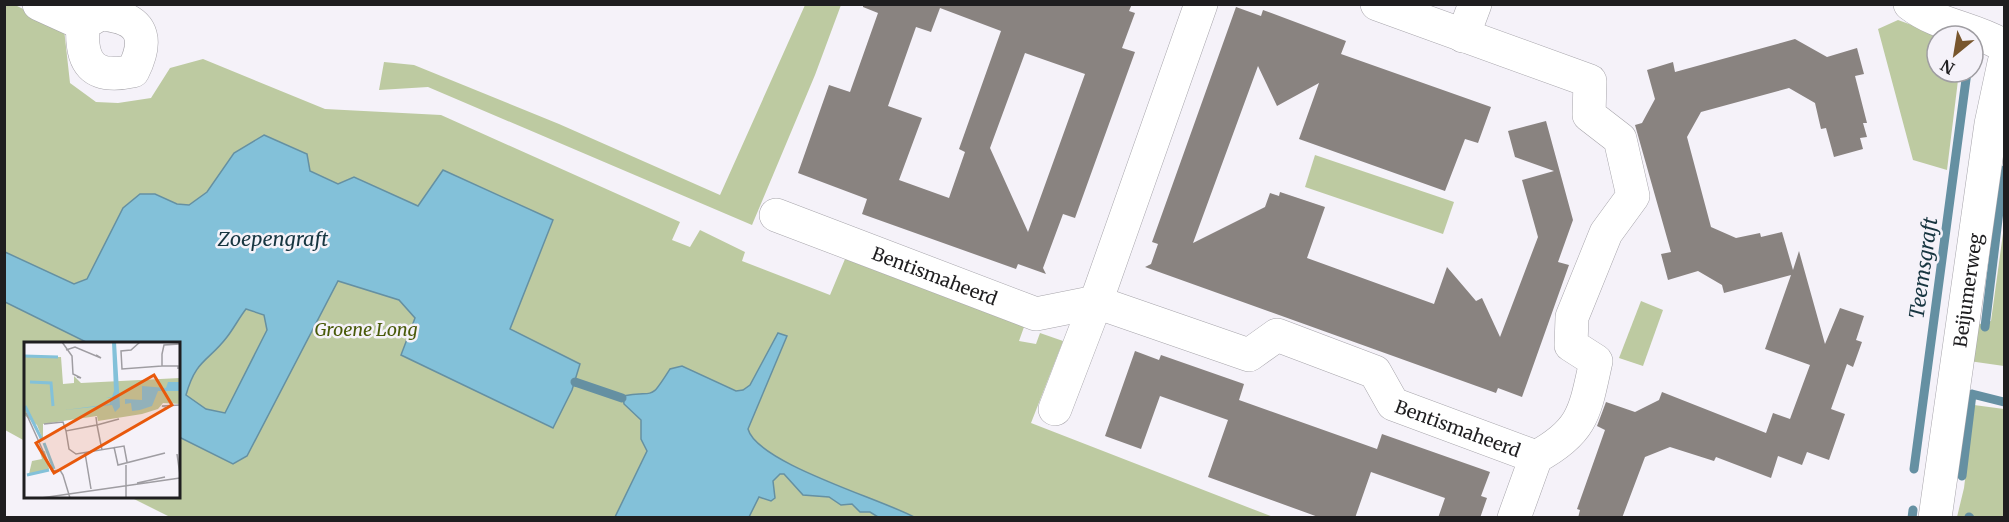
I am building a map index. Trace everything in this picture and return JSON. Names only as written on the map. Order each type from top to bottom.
[{"type":"street","points":[[39,4],[83,24]]},
{"type":"street","points":[[1055,410],[1202,4]]},
{"type":"street","name":"Bentismaheerd","points":[[1377,4],[1590,81],[1589,115],[1620,139],[1633,196],[1606,233],[1572,317],[1571,345],[1596,360],[1587,400],[1574,430],[1557,446],[1536,457],[1514,518]]},
{"type":"street","points":[[1463,36],[1475,4]]},
{"type":"street","points":[[1910,4],[1925,16],[1988,36],[2004,46]]},
{"type":"street","name":"Beijumerweg","points":[[1935,518],[1991,124],[2004,63]]},
{"type":"street","name":"Bentismaheerd","points":[[776,215],[1036,314],[1096,302],[1249,355],[1277,335],[1375,372],[1393,404],[1536,457]]},
{"type":"green space","name":"Groene Long","points":[[13,4],[64,29],[70,83],[96,102],[118,103],[151,98],[170,68],[203,59],[325,109],[441,115],[680,222],[672,240],[690,247],[700,230],[745,252],[742,261],[830,295],[845,259],[1024,327],[1019,341],[1036,344],[1040,333],[1063,341],[1031,423],[1273,517],[170,517],[132,498],[180,498],[180,342],[24,342],[24,440],[5,430],[4,5]]},
{"type":"green space","points":[[805,5],[841,5],[815,75],[752,225],[428,87],[379,90],[384,62],[414,65],[559,124],[720,195]]},
{"type":"green space","points":[[1898,20],[1925,30],[1925,84],[1958,84],[1947,170],[1913,160],[1878,29]]},
{"type":"green space","points":[[1315,155],[1454,202],[1443,234],[1305,187]]},
{"type":"green space","points":[[2004,226],[2004,366],[1962,360],[1966,328],[1991,321]]},
{"type":"green space","points":[[1641,301],[1663,310],[1643,366],[1619,358]]},
{"type":"green space","points":[[1974,405],[2004,409],[2004,517],[1957,517],[1964,488]]},
{"type":"water","name":"Zoepengraft","points":[[264,135],[307,154],[310,171],[338,184],[354,177],[418,206],[443,170],[553,220],[510,329],[580,364],[572,390],[553,428],[401,355],[415,318],[399,300],[338,281],[247,456],[233,464],[180,438],[180,342],[86,342],[5,302],[5,252],[74,284],[87,279],[123,208],[140,194],[155,194],[177,204],[189,205],[207,192],[234,153]],"holes":[[[246,309],[264,315],[267,330],[225,413],[206,409],[186,395],[198,367],[227,337]]]},
{"type":"water","points":[[778,333],[787,336],[748,429],[756,442],[773,455],[796,467],[914,517],[878,517],[870,512],[860,512],[852,504],[841,505],[829,497],[803,495],[784,474],[780,474],[773,481],[775,498],[771,501],[759,497],[749,517],[615,517],[647,451],[641,439],[641,420],[624,404],[623,396],[651,393],[659,386],[670,369],[682,366],[736,391],[743,390],[750,385]]},
{"type":"building","points":[[863,4],[1132,4],[1129,11],[1135,13],[1122,48],[1135,52],[1075,218],[1063,214],[1043,268],[1046,274],[1018,264],[1016,269],[862,214],[867,199],[798,173],[829,85],[850,92],[878,13],[863,7]],"holes":[[[940,8],[1001,31],[959,149],[965,152],[949,198],[899,180],[922,118],[888,106],[916,27],[931,32]],[[1025,53],[1085,74],[1028,232],[990,148]]]},
{"type":"building","points":[[1236,7],[1261,16],[1263,10],[1346,41],[1341,54],[1491,107],[1478,143],[1465,139],[1445,191],[1299,139],[1319,83],[1277,106],[1258,66],[1193,243],[1265,207],[1270,193],[1279,196],[1280,192],[1325,207],[1307,258],[1434,304],[1447,267],[1476,301],[1482,298],[1500,337],[1538,237],[1522,180],[1554,171],[1515,157],[1508,131],[1546,121],[1573,220],[1558,262],[1569,265],[1522,397],[1498,388],[1496,393],[1145,267],[1151,264],[1158,244],[1152,242]]},
{"type":"building","points":[[1795,39],[1827,57],[1857,48],[1864,74],[1855,76],[1867,123],[1863,123],[1867,137],[1860,138],[1863,149],[1834,157],[1826,128],[1821,129],[1815,103],[1789,88],[1701,112],[1687,137],[1711,227],[1736,238],[1760,233],[1761,237],[1782,232],[1793,270],[1799,251],[1825,344],[1840,308],[1864,316],[1856,340],[1862,342],[1853,367],[1847,364],[1831,409],[1845,414],[1829,460],[1807,452],[1802,465],[1778,456],[1771,478],[1716,457],[1714,461],[1670,447],[1645,457],[1622,518],[1578,518],[1580,510],[1577,509],[1605,430],[1597,426],[1606,402],[1635,412],[1659,400],[1662,392],[1766,433],[1773,413],[1790,419],[1810,365],[1765,349],[1791,275],[1724,293],[1722,285],[1698,271],[1668,280],[1661,254],[1671,252],[1635,125],[1642,123],[1655,99],[1647,70],[1673,62],[1675,72]]},
{"type":"building","points":[[1135,351],[1159,360],[1161,355],[1244,384],[1239,400],[1377,449],[1382,434],[1490,472],[1481,496],[1487,498],[1480,518],[1438,518],[1445,498],[1371,472],[1355,518],[1321,518],[1208,477],[1228,420],[1160,396],[1141,449],[1105,436]]},
{"type":"waterway","name":"Teemsgraft","points":[[1914,469],[1965,84]]},
{"type":"waterway","points":[[1985,327],[2004,170]]},
{"type":"waterway","points":[[575,382],[622,398]]},
{"type":"waterway","points":[[1962,476],[1972,394],[2004,402]]},
{"type":"waterway","name":"Teemsgraft","points":[[1912,518],[1913,510]]}]
